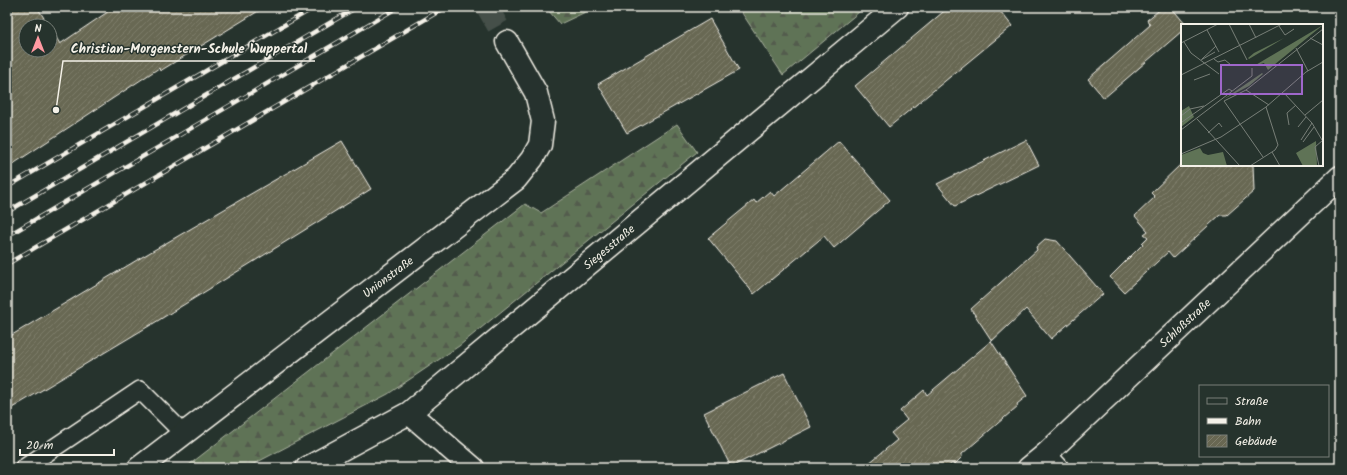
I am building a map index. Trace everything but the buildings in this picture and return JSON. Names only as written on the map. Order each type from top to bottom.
[{"type":"street","name":"Siegesstraße","points":[[307,468],[409,414],[897,7]]},
{"type":"street","name":"Unionstraße","points":[[139,468],[516,179],[532,159],[540,145],[543,121],[536,93],[507,42]]},
{"type":"street","name":"Schloßstraße","points":[[1044,464],[1340,177]]},
{"type":"street","points":[[409,414],[473,468]]},
{"type":"lane","points":[[24,468],[140,390],[184,434]]},
{"type":"green space","points":[[554,7],[596,7],[560,24],[548,10]]},
{"type":"green space","points":[[738,7],[865,7],[783,75]]},
{"type":"green space","points":[[677,124],[697,152],[459,346],[388,394],[246,468],[185,468],[525,204],[541,213]]},
{"type":"tunnel","points":[[487,7],[507,42]]},
{"type":"railway","points":[[7,187],[315,7]]},
{"type":"railway","points":[[7,212],[357,7]]},
{"type":"railway","points":[[7,236],[398,7]]},
{"type":"railway","points":[[7,264],[446,7]]},
{"type":"place","name":"Christian-Morgenstern-Schule Wuppertal","points":[[56,110]]}]
